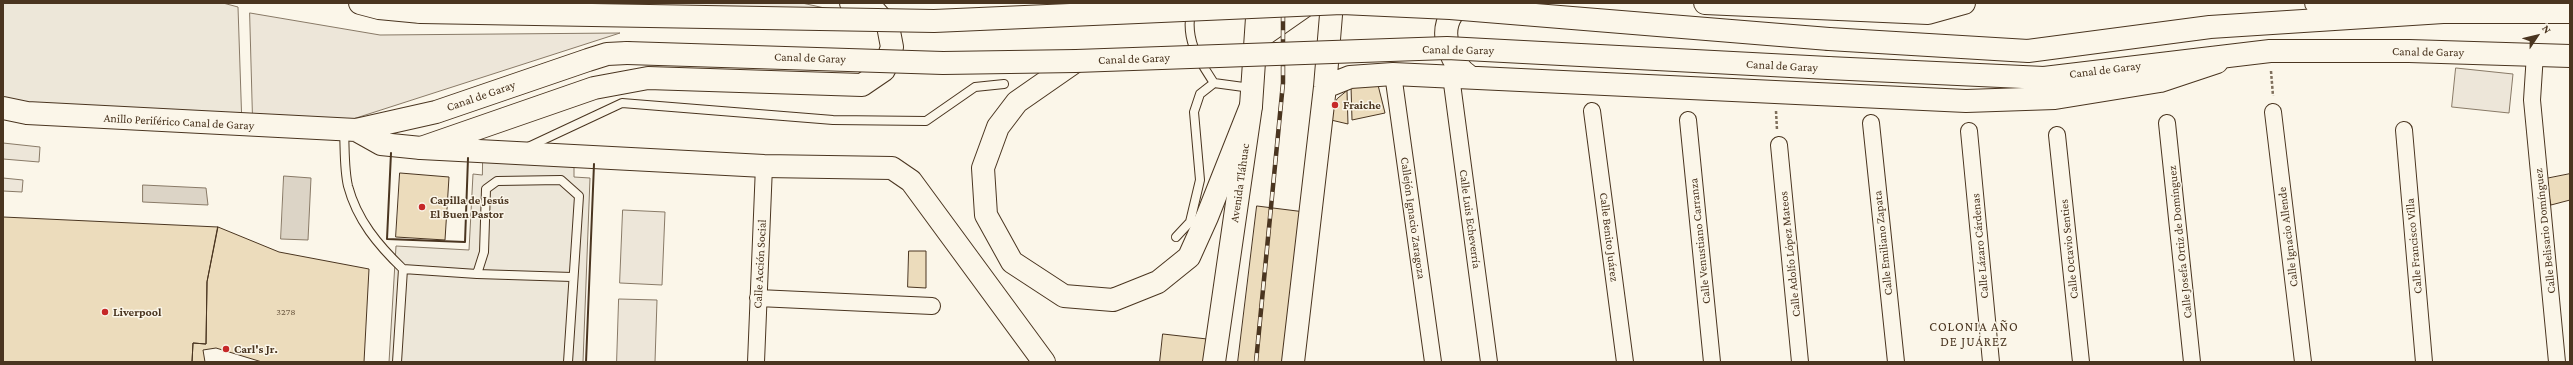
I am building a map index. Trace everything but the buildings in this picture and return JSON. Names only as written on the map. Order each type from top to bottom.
[{"type":"main road","points":[[360,3],[379,8],[421,12],[934,21],[1342,3],[1450,8],[1829,40],[2028,51],[2210,27],[2441,8]]},
{"type":"main road","points":[[421,148],[594,88],[648,78],[862,85],[884,70],[892,47],[888,26],[872,8],[851,3]]},
{"type":"main road","name":"Avenida Tláhuac","points":[[1214,362],[1251,97],[1258,3]]},
{"type":"main road","points":[[1256,40],[1309,3]]},
{"type":"main road","points":[[1292,362],[1325,86],[1332,3]]},
{"type":"main road","points":[[1460,77],[1460,71],[1454,62],[1447,41],[1452,14],[1464,3]]},
{"type":"main road","points":[[1705,3],[1928,13],[1964,3]]},
{"type":"main road","points":[[2316,3],[2570,12]]},
{"type":"main road","name":"Canal de Garay","points":[[350,131],[436,112],[607,54],[627,53],[943,62],[1076,61],[1447,48],[2044,78],[2270,51],[2409,51],[2570,56]]},
{"type":"main road","points":[[1325,86],[1350,77],[1393,74],[1966,101],[2055,98],[2160,81],[2245,53]]},
{"type":"main road","points":[[1076,61],[1017,102],[998,127],[983,168],[986,215],[1012,262],[1064,296],[1113,300],[1158,282],[1189,257],[1208,217],[1251,97]]},
{"type":"main road","name":"Anillo Periférico Canal de Garay","points":[[3,108],[27,113],[350,131]]},
{"type":"main road","points":[[350,131],[381,144],[421,148],[764,166],[892,168],[911,180],[1044,362]]},
{"type":"street","name":"Calle Belisario Domínguez","points":[[2535,54],[2532,100],[2557,362]]},
{"type":"street","name":"Callejón Ignacio Zaragoza","points":[[1393,74],[1433,362]]},
{"type":"street","name":"Calle Luis Echeverría","points":[[1460,77],[1489,362]]},
{"type":"street","name":"Calle Benito Juárez","points":[[1592,111],[1625,362]]},
{"type":"street","name":"Calle Ignacio Allende","points":[[2274,112],[2303,362]]},
{"type":"street","name":"Calle Venustiano Carranza","points":[[1688,120],[1712,362]]},
{"type":"street","name":"Calle Emiliano Zapata","points":[[1871,123],[1896,362]]},
{"type":"street","name":"Calle Josefa Ortiz de Domínguez","points":[[2167,123],[2192,362]]},
{"type":"street","name":"Calle Francisco Villa","points":[[2404,130],[2424,362]]},
{"type":"street","name":"Calle Lázaro Cárdenas","points":[[1969,131],[1991,362]]},
{"type":"street","name":"Calle Octavio Senties","points":[[2057,135],[2081,362]]},
{"type":"street","name":"Calle Adolfo López Mateos","points":[[1779,145],[1800,362]]},
{"type":"street","name":"Calle Acción Social","points":[[756,362],[764,166]]},
{"type":"street","points":[[758,298],[932,306]]},
{"type":"lane","points":[[1192,3],[1189,20],[1194,52],[1214,83],[1251,97]]},
{"type":"lane","points":[[1176,237],[1190,222],[1200,180],[1194,112],[1200,94],[1214,83]]},
{"type":"lane","points":[[516,153],[622,103],[833,120],[926,121],[974,87],[1004,84]]},
{"type":"lane","points":[[350,131],[348,186],[360,218],[377,244],[403,269],[477,274],[572,277]]},
{"type":"lane","points":[[477,274],[484,252],[486,189],[497,181],[561,180],[579,196],[572,277],[568,362]]},
{"type":"lane","points":[[397,362],[403,269]]},
{"type":"path","points":[[2270,51],[2274,112]]},
{"type":"path","points":[[1774,93],[1779,145]]},
{"type":"shaded area","points":[[3,3],[223,3],[238,7],[242,127],[3,109]]},
{"type":"shaded area","points":[[525,3],[802,3],[838,11]]},
{"type":"shaded area","points":[[250,13],[380,35],[620,33],[353,119],[253,121]]},
{"type":"shaded area","points":[[2456,68],[2513,74],[2509,113],[2452,107]]},
{"type":"shaded area","points":[[3,143],[40,147],[39,162],[3,159]]},
{"type":"shaded area","points":[[483,160],[574,165],[574,177],[590,178],[583,362],[389,362],[396,246],[469,250],[473,174],[482,175]]},
{"type":"shaded area","points":[[284,176],[311,178],[308,240],[281,239]]},
{"type":"shaded area","points":[[3,178],[23,180],[22,192],[3,191]]},
{"type":"shaded area","points":[[143,185],[206,188],[208,205],[143,202]]},
{"type":"shaded area","points":[[623,210],[665,212],[662,285],[620,283]]},
{"type":"shaded area","points":[[619,299],[657,300],[655,362],[617,362]]},
{"type":"railway","points":[[1256,362],[1283,83],[1283,3]]},
{"type":"wall","points":[[391,153],[387,239],[465,242],[468,158]]},
{"type":"wall","points":[[586,362],[594,164]]},
{"type":"place","name":"Fraiche","points":[[1335,105]]},
{"type":"place","name":"Capilla de Jesús El Buen Pastor","points":[[422,207]]},
{"type":"place","name":"Liverpool","points":[[105,312]]},
{"type":"place","name":"Carl's Jr.","points":[[226,349]]},
{"type":"district","name":"COLONIA AÑO DE JUÁREZ","points":[[1974,334]]}]
